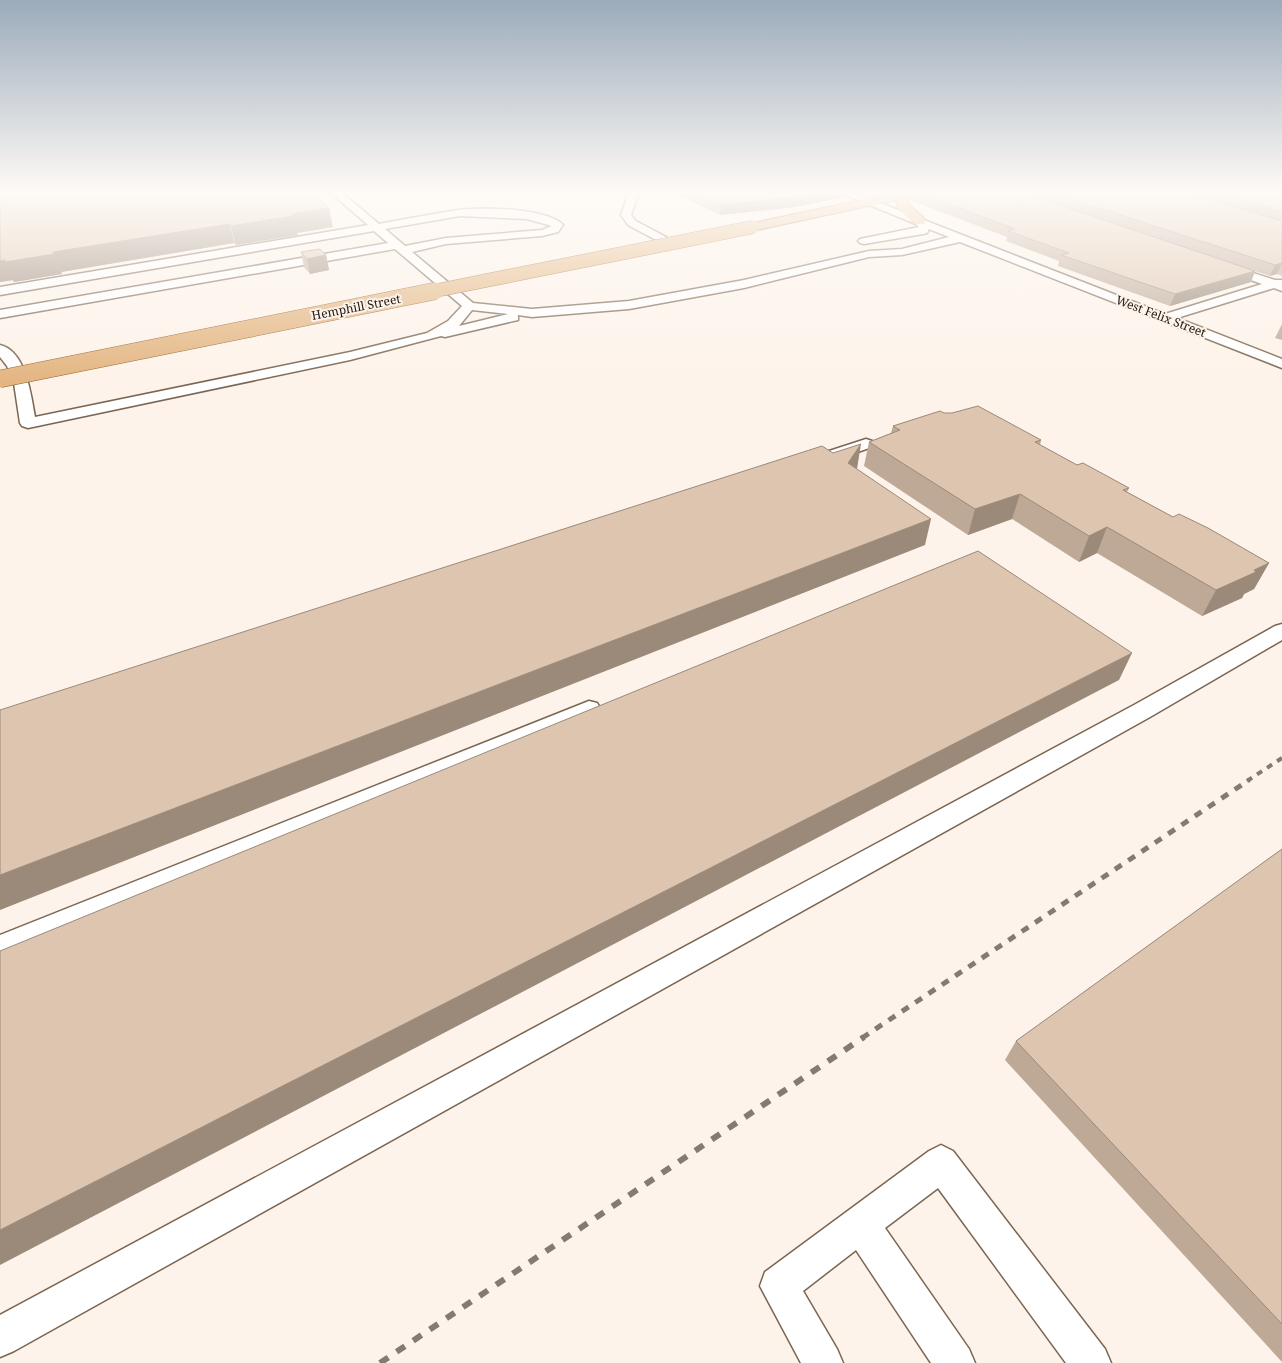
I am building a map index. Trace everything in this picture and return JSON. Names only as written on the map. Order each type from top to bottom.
[{"type":"main road","name":"Hemphill Street","points":[[0,379],[612,256]]},
{"type":"street","points":[[0,291],[209,256]]},
{"type":"street","points":[[221,256],[236,272]]},
{"type":"street","points":[[2,327],[236,272],[348,256]]},
{"type":"street","points":[[409,256],[470,306],[532,313]]},
{"type":"street","points":[[793,271],[812,256]]},
{"type":"street","points":[[0,349],[19,371],[28,423],[340,358],[532,313],[628,305],[744,284],[862,256]]},
{"type":"street","name":"West Felix Street","points":[[1005,256],[1282,364]]},
{"type":"street","points":[[1209,262],[1280,284]]},
{"type":"street","points":[[1165,318],[1280,284]]},
{"type":"street","points":[[1215,303],[1238,311]]},
{"type":"street","points":[[432,336],[453,324],[470,306]]},
{"type":"street","points":[[1208,321],[1273,346]]},
{"type":"street","points":[[1218,339],[1238,333],[1236,332]]},
{"type":"street","points":[[810,463],[866,444]]},
{"type":"street","points":[[0,1337],[1125,720],[1282,631]]},
{"type":"street","points":[[0,948],[588,709]]},
{"type":"street","points":[[822,1363],[779,1286],[941,1164],[1091,1363]]},
{"type":"street","points":[[860,1224],[955,1363]]},
{"type":"building","points":[[0,256],[44,256],[5,262],[5,260],[0,261]]},
{"type":"building","points":[[304,256],[323,256],[307,259]]},
{"type":"building","points":[[1063,256],[1209,256],[1255,271],[1175,294]]},
{"type":"building","points":[[1246,256],[1282,256],[1282,263],[1275,265]]},
{"type":"building","points":[[978,406],[1041,440],[1035,442],[1077,465],[1083,463],[1129,488],[1123,490],[1173,517],[1179,514],[1208,528],[1269,563],[1254,570],[1256,572],[1216,590],[1107,527],[1089,536],[1020,494],[975,509],[869,442],[900,430],[893,426],[940,411],[952,413]]},
{"type":"building","points":[[861,444],[848,463],[931,519],[0,875],[0,710],[822,446],[833,453]]},
{"type":"building","points":[[978,551],[1132,653],[0,1230],[0,951]]},
{"type":"building","points":[[1282,849],[1282,1324],[1016,1041]]},
{"type":"railway","points":[[1247,781],[1282,758]]},
{"type":"railway","points":[[862,1038],[1249,780]]},
{"type":"railway","points":[[380,1363],[864,1037]]}]
